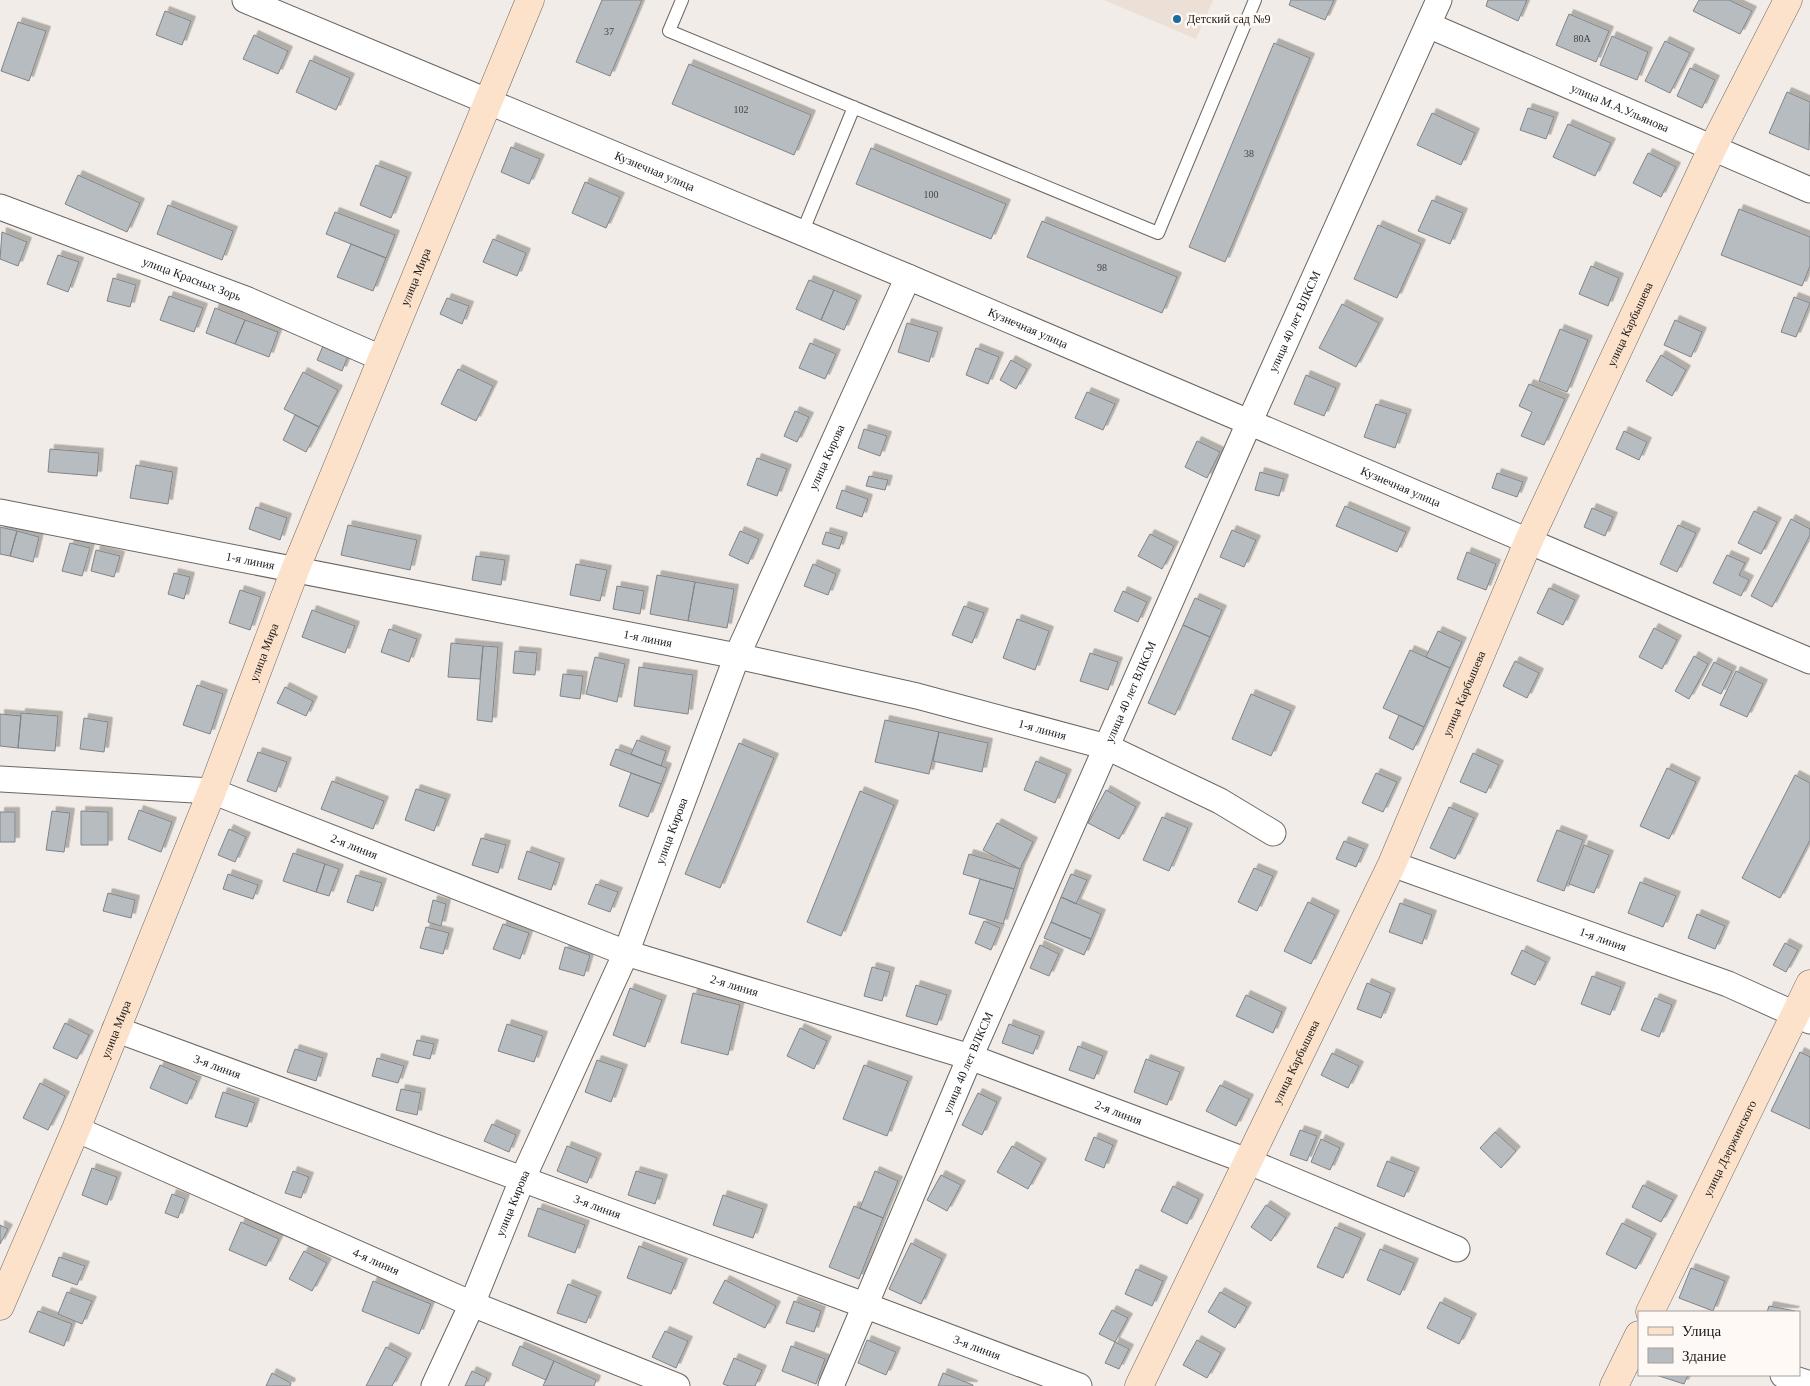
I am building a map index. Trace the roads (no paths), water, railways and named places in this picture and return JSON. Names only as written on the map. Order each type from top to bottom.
[{"type":"street","name":"Кузнечная улица","points":[[245,0],[275,6],[487,102],[908,277],[1810,661]]},
{"type":"street","name":"улица Мира","points":[[0,1306],[76,1129],[212,791],[295,570],[530,0]]},
{"type":"street","name":"улица 40 лет ВЛКСМ","points":[[831,1386],[970,1057],[1249,423],[1439,0]]},
{"type":"street","name":"улица Карбышева","points":[[1139,1386],[1392,864],[1529,540],[1712,149],[1788,0]]},
{"type":"street","name":"улица М.А.Ульянова","points":[[1428,25],[1810,190]]},
{"type":"street","name":"улица Красных Зорь","points":[[0,207],[248,300],[381,358]]},
{"type":"street","name":"улица Кирова","points":[[434,1386],[472,1304],[522,1180],[626,953],[737,656],[908,277]]},
{"type":"street","name":"1-я линия","points":[[0,512],[737,656],[917,696],[1107,747],[1220,801],[1273,833]]},
{"type":"street","name":"2-я линия","points":[[0,779],[212,791],[626,953],[970,1057],[1247,1161],[1457,1250]]},
{"type":"street","name":"1-я линия","points":[[1392,864],[1728,984],[1802,1018]]},
{"type":"street","name":"улица Дзержинского","points":[[1651,1311],[1802,1018],[1810,984]]},
{"type":"street","name":"3-я линия","points":[[115,1029],[1079,1386]]},
{"type":"street","name":"4-я линия","points":[[76,1129],[472,1304],[677,1386]]},
{"type":"street","points":[[1614,1386],[1638,1337]]},
{"type":"street","points":[[1786,1376],[1810,1384]]},
{"type":"lane","points":[[682,0],[669,31],[1158,233],[1255,0]]},
{"type":"lane","points":[[802,233],[854,107]]},
{"type":"place","name":"Детский сад №9","points":[[1177,19]]}]
